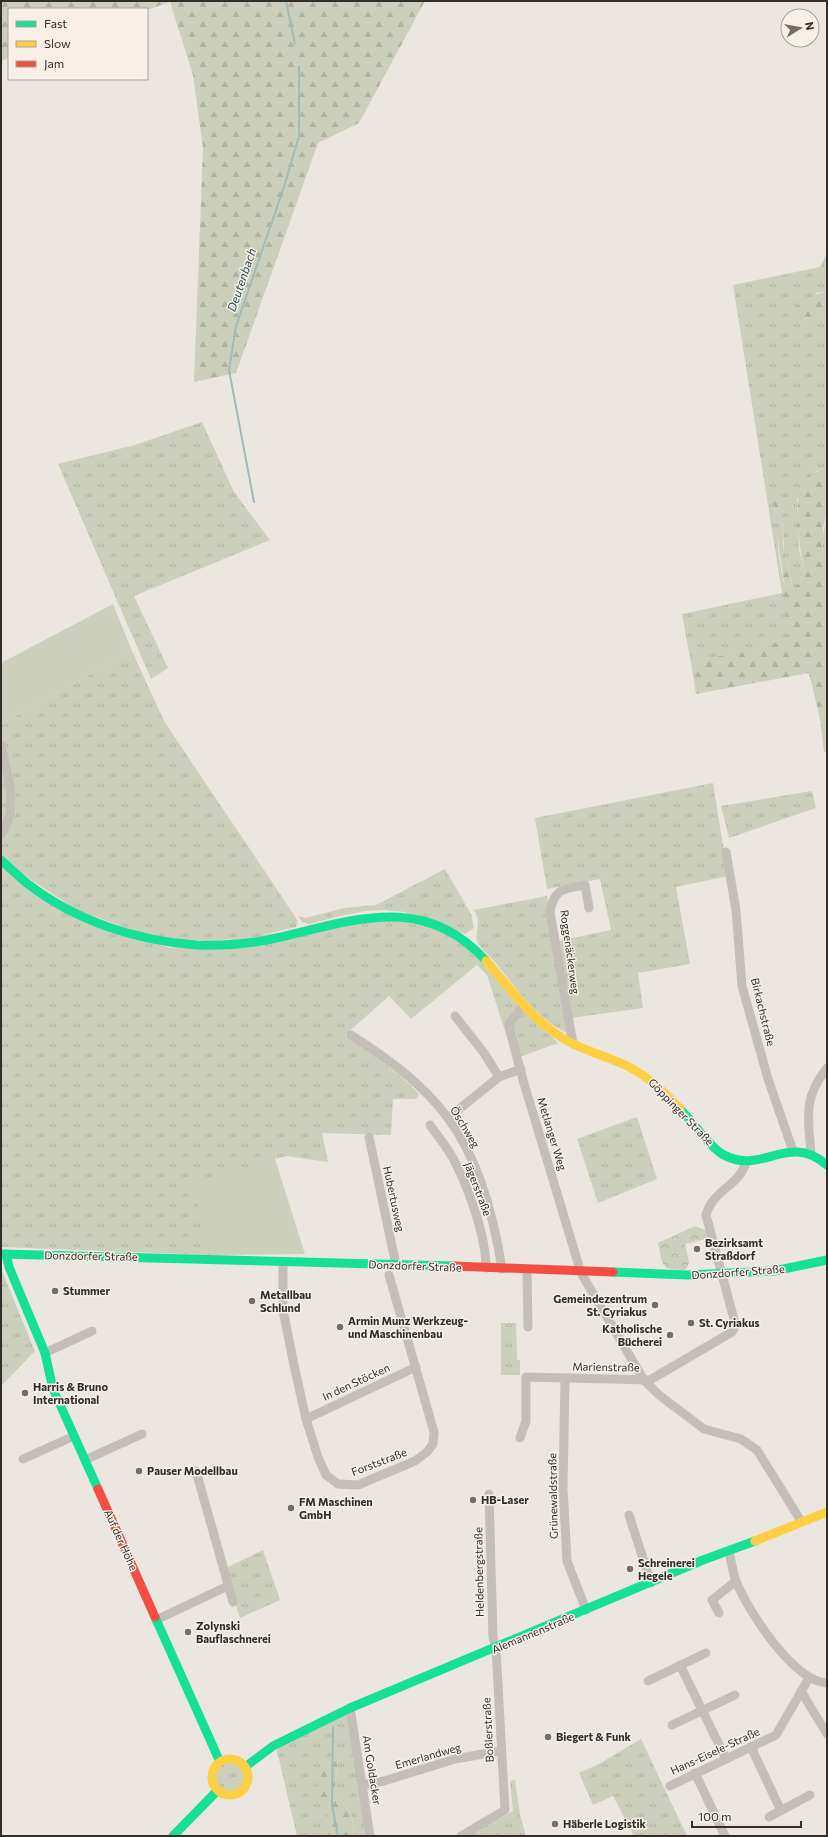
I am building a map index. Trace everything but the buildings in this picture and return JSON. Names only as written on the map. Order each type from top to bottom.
[{"type":"main road","name":"Göppinger Straße","points":[[1,860],[38,892],[77,914],[130,935],[157,941],[207,945],[245,943],[269,939],[337,922],[371,916],[397,916],[429,921],[468,942],[487,960],[523,1006],[557,1035],[573,1044],[610,1057],[646,1077],[666,1095],[719,1152],[729,1158],[746,1162],[756,1161],[793,1151],[817,1156],[827,1164]]},
{"type":"main road","name":"Donzdorfer Straße","points":[[3,1254],[396,1265],[687,1276],[774,1271],[827,1260]]},
{"type":"main road","name":"Auf der Höhe","points":[[3,1254],[45,1353],[53,1389],[220,1762]]},
{"type":"main road","name":"Alemannenstraße","points":[[245,1767],[279,1742],[350,1708],[703,1560],[827,1512]]},
{"type":"main road","points":[[228,1759],[235,1760],[245,1767],[248,1778],[246,1785],[242,1791],[235,1795],[227,1796],[217,1791],[212,1784],[211,1776],[214,1768],[220,1762],[228,1759]]},
{"type":"main road","points":[[173,1836],[217,1791]]},
{"type":"street","points":[[1,745],[9,784],[12,809],[5,829],[1,834]]},
{"type":"street","name":"Birkachstraße","points":[[726,852],[736,910],[742,986],[768,1079],[793,1151]]},
{"type":"street","name":"Roggenäckerweg","points":[[573,1044],[550,912],[556,894],[562,890],[585,885],[589,908]]},
{"type":"street","name":"Metlanger Weg","points":[[523,1006],[516,1013],[510,1025],[523,1080],[581,1273],[644,1380],[659,1395],[704,1429],[741,1439],[757,1450],[801,1522]]},
{"type":"street","points":[[454,1016],[484,1052],[499,1077]]},
{"type":"street","name":"Öschweg","points":[[351,1035],[413,1080],[448,1118],[461,1140],[483,1185],[489,1205],[502,1269]]},
{"type":"street","points":[[448,1118],[499,1077],[521,1068]]},
{"type":"street","points":[[811,1154],[809,1102],[814,1086],[827,1068]]},
{"type":"street","name":"Jägerstraße","points":[[430,1125],[452,1157],[468,1192],[481,1230],[486,1268]]},
{"type":"street","name":"Hubertusweg","points":[[369,1137],[396,1265]]},
{"type":"street","points":[[722,1274],[706,1215],[714,1198],[743,1172],[746,1162]]},
{"type":"street","name":"Forststraße","points":[[283,1262],[283,1310],[306,1419],[318,1458],[326,1475],[338,1484],[358,1485],[415,1461],[427,1452],[433,1444],[434,1432],[389,1275]]},
{"type":"street","points":[[527,1270],[528,1326]]},
{"type":"street","name":"Marienstraße","points":[[520,1438],[526,1421],[526,1377],[650,1380],[732,1332],[736,1323],[722,1274]]},
{"type":"street","points":[[45,1353],[92,1331]]},
{"type":"street","name":"In den Stöcken","points":[[306,1419],[416,1367]]},
{"type":"street","name":"Grünewaldstraße","points":[[565,1378],[563,1488],[567,1561],[586,1610]]},
{"type":"street","points":[[86,1460],[142,1434]]},
{"type":"street","points":[[23,1459],[74,1436]]},
{"type":"street","points":[[196,1471],[233,1602]]},
{"type":"street","name":"Heldenbergstraße","points":[[489,1494],[493,1637],[496,1648]]},
{"type":"street","points":[[629,1515],[651,1583]]},
{"type":"street","points":[[729,1551],[736,1581],[752,1612],[769,1636],[784,1656],[809,1678],[827,1683]]},
{"type":"street","points":[[720,1612],[712,1600],[736,1581]]},
{"type":"street","points":[[156,1620],[228,1586]]},
{"type":"street","name":"Boßlerstraße","points":[[462,1836],[505,1810],[500,1750],[496,1648]]},
{"type":"street","points":[[648,1681],[706,1653]]},
{"type":"street","points":[[680,1665],[726,1759]]},
{"type":"street","name":"Hans-Eisele-Straße","points":[[670,1786],[776,1735],[809,1678]]},
{"type":"street","points":[[801,1691],[827,1734]]},
{"type":"street","points":[[672,1725],[735,1695]]},
{"type":"street","name":"Am Goldacker","points":[[350,1708],[370,1836]]},
{"type":"street","points":[[751,1747],[781,1811]]},
{"type":"street","name":"Emerlandweg","points":[[363,1785],[384,1781],[455,1759],[500,1750]]},
{"type":"street","points":[[695,1773],[725,1836]]},
{"type":"street","points":[[769,1817],[810,1796]]},
{"type":"green space","points":[[1,1],[425,1],[359,123],[318,143],[236,373],[194,382],[203,148],[193,75],[170,2],[148,10],[148,8],[8,8],[8,58],[1,61]]},
{"type":"green space","points":[[827,253],[827,291],[816,293],[798,323],[818,312],[823,312],[827,317],[827,467],[816,471],[797,499],[799,550],[805,573],[800,583],[791,587],[783,594],[791,633],[768,646],[691,663],[682,614],[782,593],[733,285],[820,267]],"holes":[[[779,503],[778,511],[782,522],[784,553],[792,582],[789,586],[785,586],[779,556],[777,524],[774,512],[774,507]]]},
{"type":"green space","points":[[827,291],[827,317],[823,312],[818,312],[813,320],[808,317],[798,323],[793,313],[803,299]]},
{"type":"green space","points":[[202,422],[234,492],[270,540],[134,596],[168,668],[151,679],[58,464],[135,445]]},
{"type":"green space","points":[[827,466],[827,514],[823,527],[824,536],[822,549],[827,558],[827,751],[824,752],[820,719],[809,673],[696,694],[691,663],[768,646],[790,633],[782,593],[800,583],[805,573],[798,527],[798,493],[800,481]]},
{"type":"green space","points":[[774,494],[777,495],[779,503],[778,511],[782,522],[784,553],[792,583],[789,586],[785,586],[783,575],[773,497]]},
{"type":"green space","points":[[827,514],[827,558],[822,549]]},
{"type":"green space","points":[[113,604],[132,651],[1,724],[1,663]]},
{"type":"green space","points":[[132,651],[164,721],[298,921],[296,927],[254,937],[211,941],[167,938],[138,932],[77,910],[21,873],[1,854],[1,724]]},
{"type":"green space","points":[[713,783],[728,876],[676,887],[690,964],[638,973],[643,1008],[571,1018],[558,941],[611,930],[600,879],[547,889],[535,818]]},
{"type":"green space","points":[[812,791],[816,808],[729,838],[721,806]]},
{"type":"green space","points":[[1,865],[43,898],[170,948],[383,918],[436,928],[464,945],[558,1043],[514,1059],[487,975],[477,965],[411,1019],[389,996],[345,1035],[402,1078],[419,1094],[416,1099],[393,1099],[391,1135],[322,1133],[328,1162],[287,1156],[275,1159],[210,1255],[1,1247]]},
{"type":"green space","points":[[445,869],[471,914],[474,928],[465,934],[405,912],[384,910],[365,911],[309,924],[302,922],[298,916],[306,918],[344,908],[376,905]]},
{"type":"green space","points":[[547,896],[569,1034],[558,1028],[538,1013],[496,963],[481,948],[477,941],[478,920],[474,910]]},
{"type":"green space","points":[[637,1117],[657,1179],[598,1203],[577,1139]]},
{"type":"green space","points":[[275,1159],[305,1254],[210,1255],[193,1184]]},
{"type":"green space","points":[[695,1226],[709,1232],[710,1238],[685,1244],[689,1263],[685,1270],[667,1268],[662,1262],[658,1243]]},
{"type":"green space","points":[[1,1269],[35,1351],[1,1386]]},
{"type":"green space","points":[[501,1323],[516,1323],[517,1360],[520,1360],[520,1375],[501,1375]]},
{"type":"green space","points":[[263,1550],[280,1600],[240,1618],[224,1569]]},
{"type":"green space","points":[[348,1713],[367,1836],[354,1836],[352,1816],[334,1791],[339,1756],[322,1768],[333,1836],[297,1836],[277,1751],[279,1745]]},
{"type":"green space","points":[[641,1739],[687,1836],[634,1836],[613,1796],[593,1805],[579,1773],[599,1764]]},
{"type":"green space","points":[[339,1755],[334,1791],[352,1816],[354,1836],[333,1836],[332,1828],[318,1793],[322,1768]]},
{"type":"green space","points":[[230,1762],[241,1766],[245,1777],[241,1788],[230,1792],[219,1788],[215,1777],[219,1766]]},
{"type":"green space","points":[[515,1780],[520,1815],[526,1836],[467,1836],[513,1811],[510,1781]]},
{"type":"waterway","name":"Deutenbach","points":[[286,1],[295,44]]},
{"type":"waterway","name":"Deutenbach","points":[[254,502],[229,370],[236,326],[284,187],[299,136],[299,67]]},
{"type":"waterway","points":[[333,1727],[332,1805],[338,1836]]},
{"type":"traffic: fast","points":[[1,860],[28,884],[66,909],[108,927],[152,939],[197,945],[234,944],[272,939],[329,925],[357,920],[385,917],[411,918],[437,925],[462,939],[486,961]]},
{"type":"traffic: fast","points":[[680,1109],[717,1151],[736,1160],[750,1161],[799,1152],[813,1156],[827,1165]]},
{"type":"traffic: fast","points":[[1,1254],[453,1266]]},
{"type":"traffic: fast","points":[[6,1254],[9,1267],[45,1353],[53,1389],[98,1489]]},
{"type":"traffic: fast","points":[[613,1272],[687,1275],[774,1271],[827,1260]]},
{"type":"traffic: fast","points":[[245,1767],[273,1746],[350,1708],[703,1560],[755,1541]]},
{"type":"traffic: fast","points":[[155,1617],[220,1762]]},
{"type":"traffic: fast","points":[[173,1836],[217,1791]]},
{"type":"traffic: slow","points":[[486,961],[531,1013],[552,1031],[571,1043],[631,1068],[661,1089],[680,1109]]},
{"type":"traffic: slow","points":[[755,1541],[827,1512]]},
{"type":"traffic: slow","points":[[234,1759],[243,1764],[247,1770],[248,1777],[247,1784],[243,1790],[234,1795],[226,1795],[217,1790],[213,1784],[212,1773],[217,1764],[223,1760],[234,1759]]},
{"type":"traffic: jam","points":[[453,1266],[613,1272]]},
{"type":"traffic: jam","points":[[98,1489],[155,1617]]},
{"type":"place","name":"Bezirksamt Straßdorf","points":[[697,1249]]},
{"type":"place","name":"Stummer","points":[[55,1291]]},
{"type":"place","name":"Metallbau Schlund","points":[[252,1301]]},
{"type":"place","name":"Gemeindezentrum St. Cyriakus","points":[[655,1305]]},
{"type":"place","name":"St. Cyriakus","points":[[691,1323]]},
{"type":"place","name":"Armin Munz Werkzeug- und Maschinenbau","points":[[340,1327]]},
{"type":"place","name":"Katholische Bücherei","points":[[670,1335]]},
{"type":"place","name":"Harris & Bruno International","points":[[25,1393]]},
{"type":"place","name":"Pauser Modellbau","points":[[139,1471]]},
{"type":"place","name":"HB-Laser","points":[[473,1500]]},
{"type":"place","name":"FM Maschinen GmbH","points":[[291,1508]]},
{"type":"place","name":"Schreinerei Hegele","points":[[630,1569]]},
{"type":"place","name":"Zolynski Bauflaschnerei","points":[[188,1632]]},
{"type":"place","name":"Biegert & Funk","points":[[548,1737]]},
{"type":"place","name":"Häberle Logistik","points":[[555,1824]]}]
